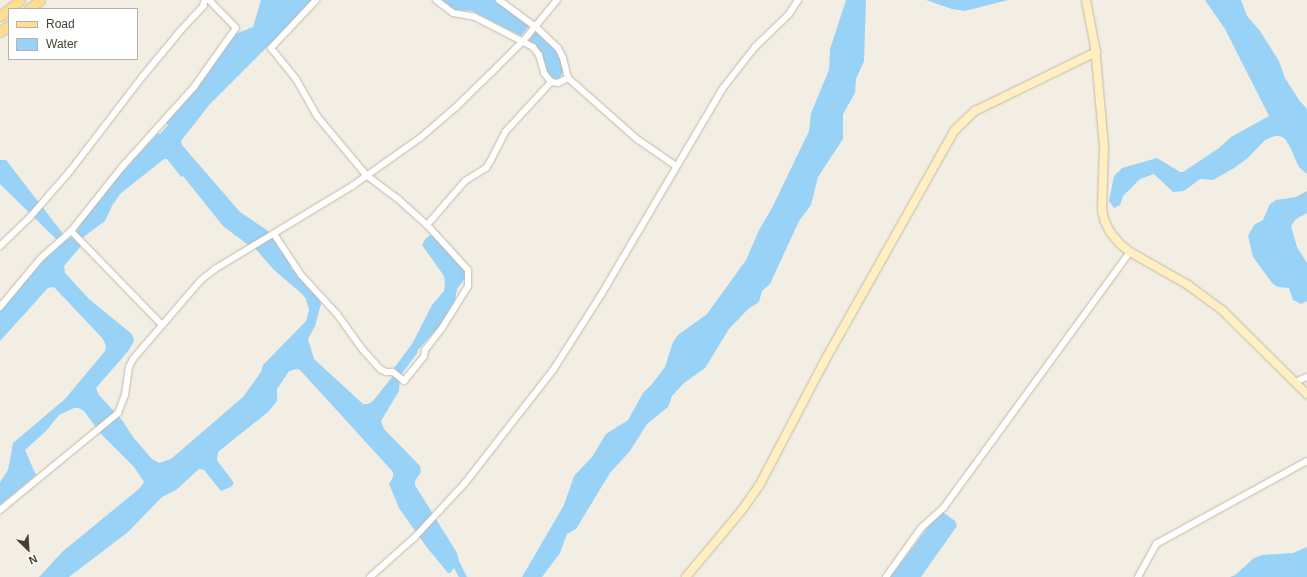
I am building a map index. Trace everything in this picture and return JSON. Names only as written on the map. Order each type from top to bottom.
[{"type":"main road","points":[[10,8],[20,0]]},
{"type":"main road","points":[[30,8],[40,0]]},
{"type":"main road","points":[[0,16],[8,10]]},
{"type":"main road","points":[[0,32],[8,26]]},
{"type":"street","points":[[0,246],[30,217],[70,171],[152,64],[203,6],[205,0]]},
{"type":"street","points":[[0,307],[41,258],[73,232],[122,167],[194,87],[236,28],[209,0]]},
{"type":"street","points":[[273,234],[301,275],[337,314],[363,350],[380,369],[386,372],[393,372],[404,381],[424,356],[425,350],[454,310],[469,283],[468,270],[426,225],[398,199],[367,176],[317,116],[296,79],[271,48],[316,0]]},
{"type":"street","points":[[436,0],[453,13],[475,17],[523,41],[537,51],[544,73],[551,82],[558,83],[568,78]]},
{"type":"street","points":[[499,0],[535,26],[560,51],[568,78],[637,139],[676,166]]},
{"type":"street","points":[[0,510],[96,432],[118,412],[125,394],[131,363],[206,275],[367,176],[445,116],[523,41],[557,0]]},
{"type":"street","points":[[370,577],[414,538],[465,483],[553,370],[601,295],[676,166],[731,77],[755,46],[789,14],[798,0]]},
{"type":"street","points":[[1086,0],[1096,52],[1104,146],[1103,216],[1113,236],[1130,252],[1211,301],[1232,318],[1307,394]]},
{"type":"street","points":[[686,577],[742,510],[758,486],[824,362],[954,131],[975,111],[1096,52]]},
{"type":"street","points":[[426,225],[465,181],[486,168],[505,132],[551,82]]},
{"type":"street","points":[[73,232],[162,325]]},
{"type":"street","points":[[886,577],[921,528],[944,507],[1130,252]]},
{"type":"street","points":[[1295,382],[1307,377]]},
{"type":"street","points":[[1138,577],[1156,544],[1307,461]]},
{"type":"water","points":[[261,0],[314,0],[210,104],[181,141],[182,145],[240,212],[268,231],[289,259],[291,268],[318,296],[321,304],[315,326],[308,339],[314,359],[363,404],[368,404],[373,401],[396,372],[394,368],[412,344],[432,305],[444,291],[444,276],[422,245],[426,238],[432,234],[465,271],[466,277],[457,289],[454,306],[442,323],[417,351],[418,352],[400,376],[399,391],[381,421],[384,429],[420,466],[421,472],[415,481],[415,485],[457,553],[459,561],[467,577],[459,577],[454,568],[450,573],[448,573],[425,545],[399,508],[389,484],[393,477],[393,472],[300,370],[297,369],[289,371],[277,389],[277,401],[268,412],[218,452],[217,460],[234,483],[231,487],[221,491],[204,470],[199,469],[176,490],[162,497],[128,532],[69,577],[39,577],[62,552],[140,488],[144,482],[134,467],[100,433],[84,411],[79,408],[74,408],[59,415],[46,431],[25,450],[36,475],[0,505],[0,482],[8,470],[13,443],[65,399],[105,351],[106,346],[103,339],[54,287],[48,288],[0,341],[0,310],[38,265],[64,241],[74,236],[81,223],[108,188],[158,133],[160,134],[168,125],[164,121],[235,34],[253,27]],"holes":[[[164,159],[167,159],[181,177],[183,176],[223,226],[247,244],[254,247],[274,270],[302,294],[306,299],[309,310],[306,321],[263,365],[261,372],[243,397],[171,459],[159,463],[152,459],[133,437],[122,420],[99,395],[96,388],[129,350],[134,341],[132,334],[89,299],[65,273],[64,266],[82,245],[78,241],[105,221],[120,194]]]},
{"type":"water","points":[[438,0],[496,0],[529,26],[521,36],[472,11],[452,10]]},
{"type":"water","points":[[846,0],[866,0],[864,61],[856,79],[855,93],[843,114],[843,139],[818,177],[811,205],[799,221],[770,284],[762,291],[759,302],[748,309],[729,329],[705,368],[684,383],[672,396],[668,407],[647,424],[630,451],[610,473],[576,529],[567,534],[560,553],[542,577],[522,577],[564,505],[574,476],[592,457],[606,434],[628,420],[643,393],[665,367],[673,342],[678,335],[707,314],[746,260],[759,230],[772,208],[809,131],[811,113],[829,70],[830,49]]},
{"type":"water","points":[[926,0],[1008,0],[965,11],[952,9]]},
{"type":"water","points":[[1205,0],[1241,0],[1247,16],[1260,31],[1279,61],[1285,78],[1299,100],[1307,109],[1307,174],[1299,167],[1285,139],[1280,136],[1275,136],[1265,140],[1248,158],[1234,168],[1213,180],[1200,179],[1184,191],[1173,192],[1154,174],[1140,179],[1123,196],[1120,205],[1114,208],[1109,201],[1114,176],[1122,168],[1157,158],[1180,172],[1183,172],[1219,148],[1231,137],[1269,116],[1225,29]]},
{"type":"water","points":[[535,31],[554,47],[559,55],[564,71],[559,79],[556,80],[548,74],[536,46],[528,41]]},
{"type":"water","points":[[0,160],[6,160],[64,235],[57,240],[0,184]]},
{"type":"water","points":[[1307,191],[1307,213],[1296,219],[1291,226],[1297,247],[1307,263],[1307,301],[1301,304],[1293,300],[1289,288],[1278,287],[1273,284],[1253,257],[1248,236],[1254,225],[1263,220],[1270,204],[1276,200],[1296,197]]},
{"type":"water","points":[[943,512],[955,521],[957,526],[921,577],[890,577],[928,527]]},
{"type":"water","points":[[1307,547],[1307,577],[1230,577],[1235,575],[1254,558],[1262,555],[1293,553]]}]
